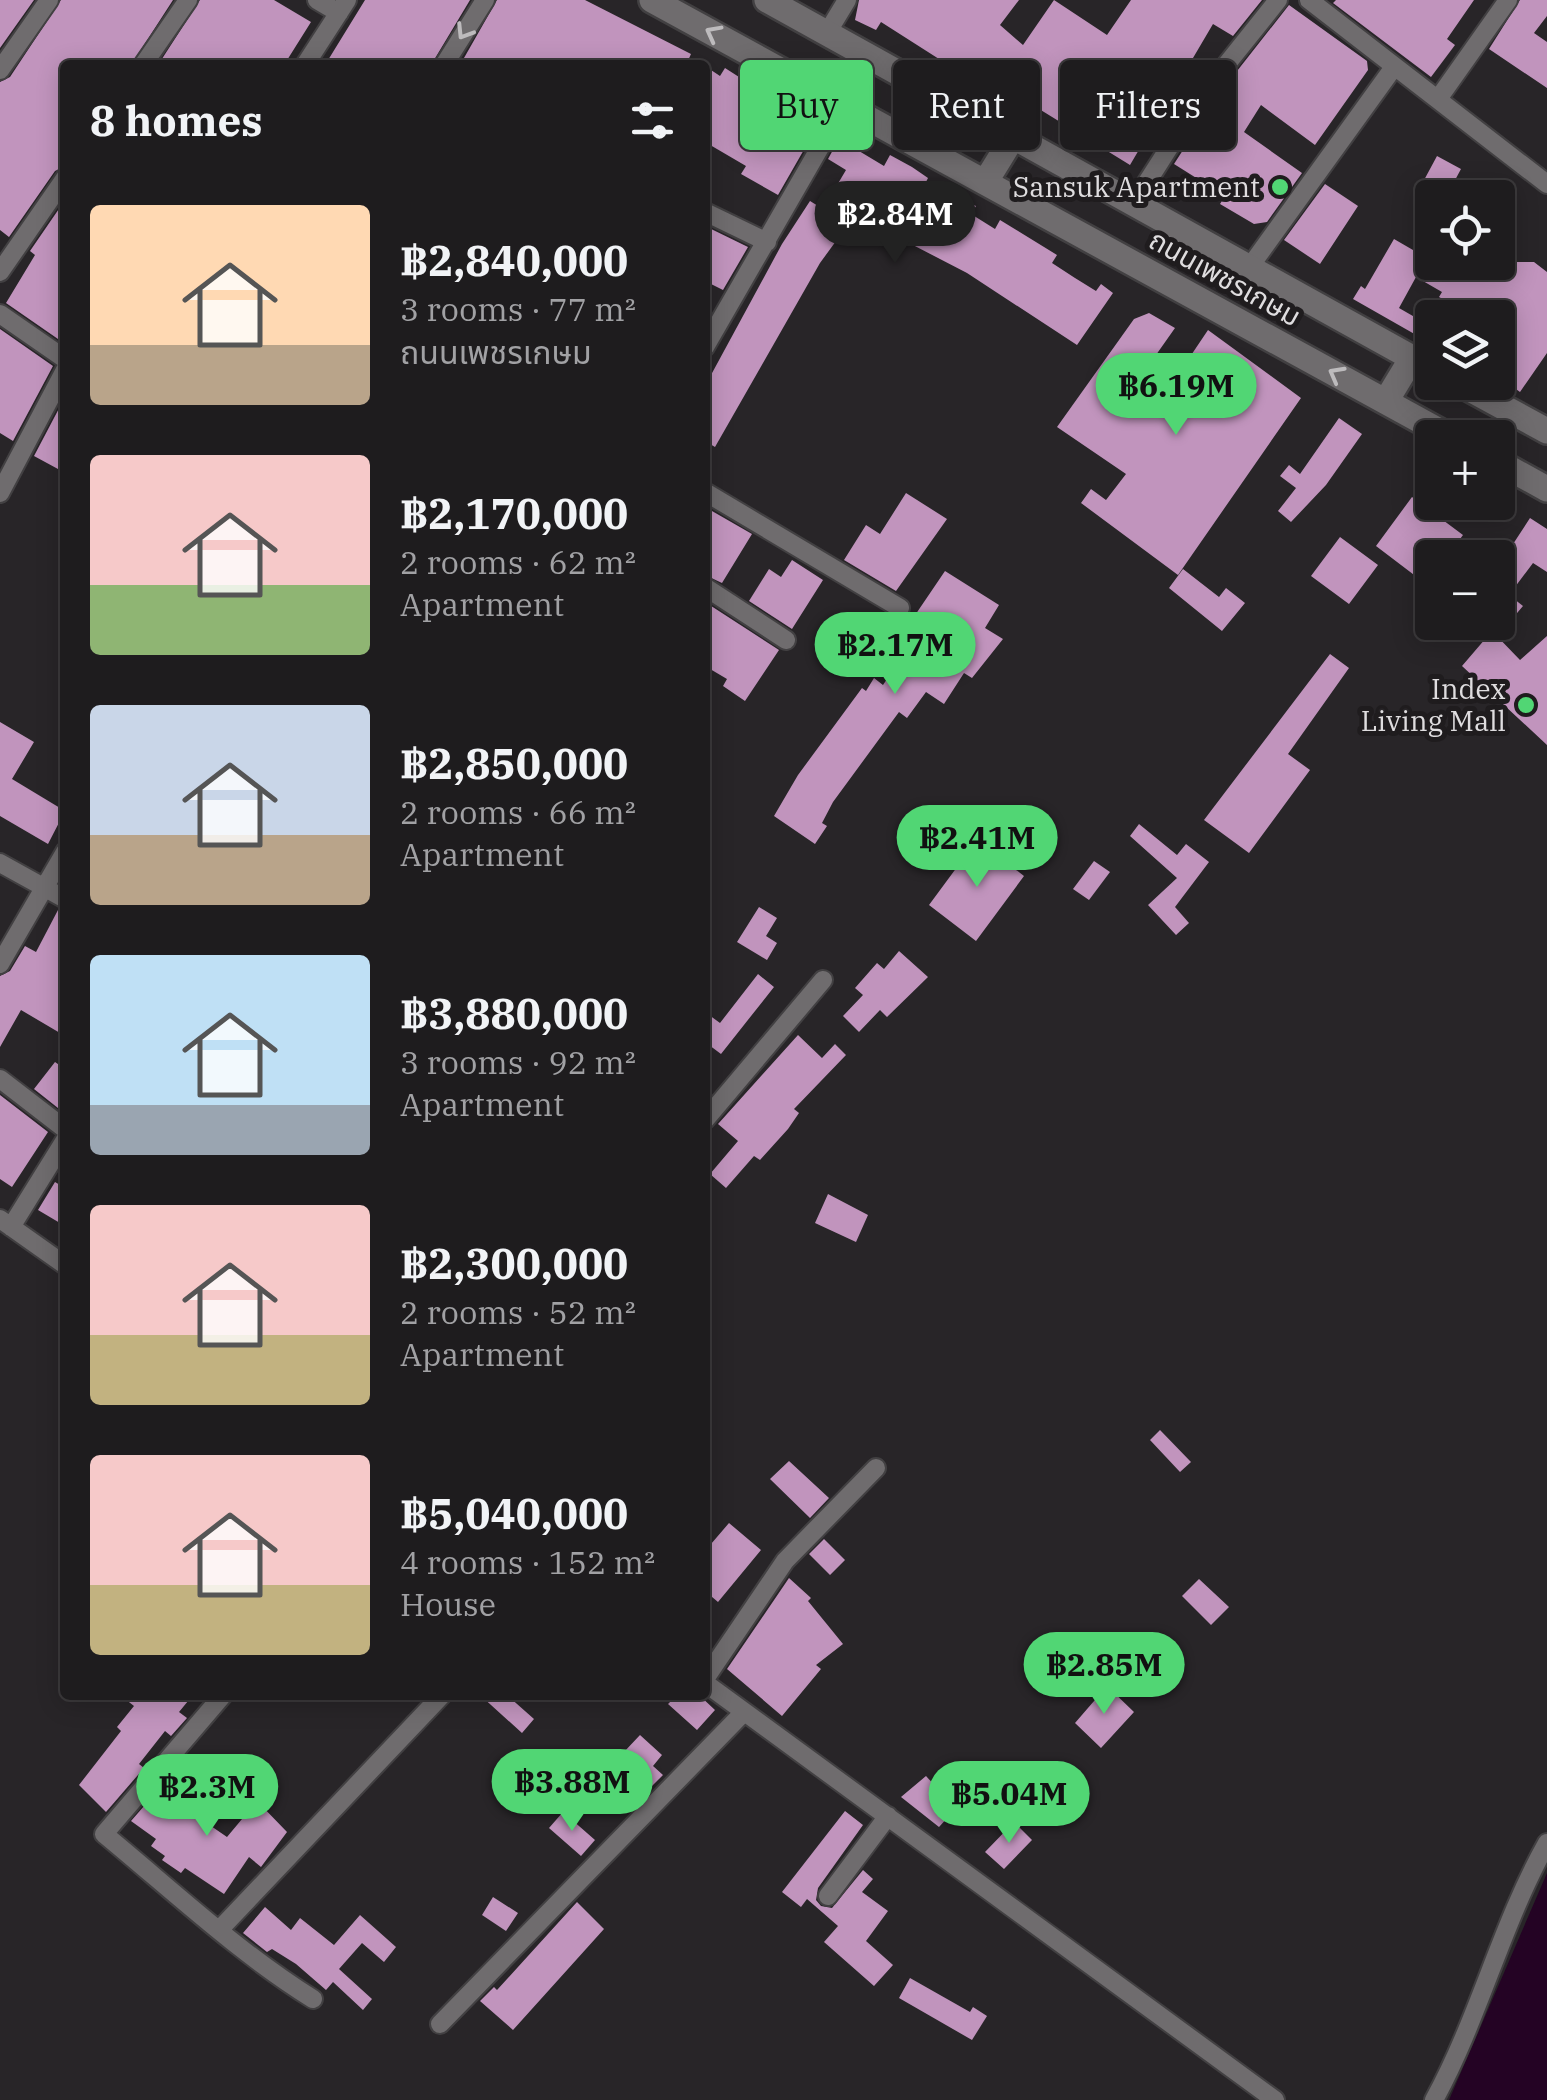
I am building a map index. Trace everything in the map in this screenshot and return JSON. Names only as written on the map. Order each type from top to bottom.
[{"type":"main road","name":"ถนนเพชรเกษม","points":[[652,0],[763,60]]},
{"type":"main road","name":"ถนนเพชรเกษม","points":[[767,0],[893,70]]},
{"type":"main road","name":"ถนนเพชรเกษม","points":[[873,119],[1420,420]]},
{"type":"main road","points":[[986,181],[1005,150]]},
{"type":"main road","name":"ถนนเพชรเกษม","points":[[1036,150],[1415,360]]},
{"type":"main road","points":[[1386,401],[1415,371]]},
{"type":"main road","points":[[1489,400],[1547,432]]},
{"type":"main road","points":[[1515,471],[1547,489]]},
{"type":"street","points":[[0,70],[49,0]]},
{"type":"street","points":[[146,60],[188,0]]},
{"type":"street","points":[[308,60],[343,6],[316,0]]},
{"type":"street","points":[[447,60],[484,0]]},
{"type":"street","points":[[826,33],[847,0]]},
{"type":"street","points":[[1134,204],[1206,90],[1278,0]]},
{"type":"street","points":[[1309,0],[1547,184]]},
{"type":"street","points":[[1438,99],[1508,0]]},
{"type":"street","points":[[1249,268],[1394,67]]},
{"type":"street","points":[[710,339],[819,150]]},
{"type":"street","points":[[0,272],[60,185]]},
{"type":"street","points":[[710,214],[767,242]]},
{"type":"street","points":[[0,314],[60,356]]},
{"type":"street","points":[[0,493],[60,379]]},
{"type":"street","points":[[710,495],[900,608]]},
{"type":"street","points":[[710,591],[786,640]]},
{"type":"street","points":[[0,964],[60,859]]},
{"type":"street","points":[[0,863],[60,896]]},
{"type":"street","points":[[710,1114],[824,980]]},
{"type":"street","points":[[0,1079],[60,1125]]},
{"type":"street","points":[[60,1147],[6,1223],[60,1261]]},
{"type":"street","points":[[710,1674],[785,1561],[876,1468]]},
{"type":"street","points":[[710,1685],[1275,2100]]},
{"type":"street","points":[[219,1700],[104,1834],[221,1928],[246,1954],[312,2000]]},
{"type":"street","points":[[221,1928],[437,1700]]},
{"type":"street","points":[[440,2024],[744,1712]]},
{"type":"street","points":[[828,1896],[888,1816]]},
{"type":"street","points":[[1434,2100],[1452,2068],[1527,1879],[1547,1842]]},
{"type":"shaded area","points":[[1547,1873],[1547,2100],[1449,2100]]},
{"type":"building","points":[[0,0],[34,0],[0,48]]},
{"type":"building","points":[[61,0],[173,0],[134,60],[60,60],[60,168],[9,237],[0,230],[0,82],[10,77]]},
{"type":"building","points":[[200,0],[274,0],[311,22],[287,60],[161,60]]},
{"type":"building","points":[[365,0],[470,0],[434,60],[328,60]]},
{"type":"building","points":[[497,0],[585,0],[691,54],[688,60],[463,60]]},
{"type":"building","points":[[859,0],[1019,0],[1000,25],[1023,45],[1054,0],[1107,35],[1131,0],[1262,0],[1233,36],[1213,24],[1192,60],[1060,60],[1060,122],[1040,110],[1040,60],[941,60],[881,22],[876,30],[855,20]]},
{"type":"building","points":[[1474,0],[1447,39],[1455,45],[1431,77],[1333,3]]},
{"type":"building","points":[[1520,0],[1547,0],[1547,16],[1534,33],[1547,42],[1547,88],[1489,49]]},
{"type":"building","points":[[1289,5],[1367,61],[1368,70],[1315,145],[1261,105],[1244,132],[1302,173],[1267,222],[1254,224],[1220,204],[1225,196],[1174,164],[1183,150],[1236,150],[1236,72]]},
{"type":"building","points":[[725,68],[740,78],[740,150],[804,150],[778,195],[741,174],[746,166],[710,145],[710,69],[720,76]]},
{"type":"building","points":[[833,150],[857,150],[884,166],[890,155],[928,178],[926,182],[976,206],[971,214],[995,229],[1000,220],[1057,255],[1052,263],[1075,278],[1096,291],[1101,284],[1113,293],[1077,345],[967,273],[855,215],[820,263],[715,447],[710,444],[710,377],[782,244],[810,201],[823,209],[846,170],[828,159]]},
{"type":"building","points":[[1106,150],[1139,150],[1130,165]]},
{"type":"building","points":[[1437,156],[1461,169],[1455,180],[1424,180]]},
{"type":"building","points":[[1325,184],[1358,206],[1320,264],[1284,240]]},
{"type":"building","points":[[60,207],[58,339],[6,303],[35,255],[30,251]]},
{"type":"building","points":[[710,228],[748,247],[723,290],[710,284]]},
{"type":"building","points":[[1394,239],[1415,251],[1415,279],[1399,308],[1415,317],[1415,334],[1353,299],[1361,286],[1365,289]]},
{"type":"building","points":[[1515,262],[1534,262],[1547,272],[1547,353],[1520,392],[1515,388],[1515,300],[1444,300],[1439,297],[1442,292],[1421,280],[1515,280]]},
{"type":"building","points":[[1149,313],[1175,328],[1132,389],[1157,406],[1208,330],[1301,398],[1178,575],[1081,503],[1091,489],[1106,500],[1126,474],[1057,427],[1134,319]]},
{"type":"building","points":[[0,329],[53,366],[13,441],[0,433]]},
{"type":"building","points":[[60,407],[60,465],[58,469],[34,456]]},
{"type":"building","points":[[1339,418],[1362,434],[1326,485],[1291,522],[1278,511],[1296,488],[1280,476],[1289,465],[1300,474]]},
{"type":"building","points":[[906,493],[947,519],[896,591],[844,560],[866,525],[880,534]]},
{"type":"building","points":[[1412,497],[1415,520],[1443,520],[1463,535],[1459,540],[1415,540],[1415,576],[1376,546]]},
{"type":"building","points":[[710,510],[752,534],[722,583],[710,577]]},
{"type":"building","points":[[1530,518],[1547,529],[1547,572],[1533,563],[1515,587],[1515,541]]},
{"type":"building","points":[[1340,537],[1378,565],[1349,604],[1311,576]]},
{"type":"building","points":[[792,560],[823,580],[792,629],[749,601],[769,569],[781,577]]},
{"type":"building","points":[[1183,569],[1219,597],[1226,588],[1245,603],[1222,631],[1169,588]]},
{"type":"building","points":[[945,571],[999,605],[985,628],[1003,639],[972,678],[964,673],[944,704],[926,692],[907,718],[899,712],[833,802],[822,823],[827,826],[815,844],[774,816],[798,775],[862,688],[866,691],[874,678],[883,685],[889,676],[894,680],[919,641],[905,630]]},
{"type":"building","points":[[1515,600],[1523,606],[1515,615]]},
{"type":"building","points":[[710,605],[779,650],[745,701],[723,686],[727,679],[710,669]]},
{"type":"building","name":"Index Living Mall","points":[[1547,636],[1547,745],[1462,666],[1484,640],[1501,640],[1520,660]]},
{"type":"building","points":[[1330,654],[1349,668],[1288,754],[1310,770],[1249,853],[1204,820]]},
{"type":"building","points":[[0,722],[34,742],[12,779],[60,808],[60,821],[48,844],[0,816]]},
{"type":"building","points":[[1139,824],[1177,855],[1186,844],[1209,862],[1175,907],[1189,923],[1176,935],[1148,905],[1177,878],[1130,836]]},
{"type":"building","points":[[977,840],[1024,876],[976,941],[929,905]]},
{"type":"building","points":[[1094,861],[1110,872],[1089,900],[1073,889]]},
{"type":"building","points":[[759,907],[777,918],[766,936],[777,943],[767,960],[737,942]]},
{"type":"building","points":[[60,910],[60,1033],[21,1010],[0,1047],[0,976],[10,971],[25,946],[36,952]]},
{"type":"building","points":[[899,951],[928,977],[887,1017],[880,1010],[859,1032],[843,1016],[863,995],[855,988],[877,963],[884,969]]},
{"type":"building","points":[[758,974],[774,987],[721,1054],[710,1046],[710,1016],[720,1023]]},
{"type":"building","points":[[798,1035],[822,1058],[835,1044],[846,1055],[794,1109],[799,1113],[788,1129],[760,1160],[754,1156],[726,1188],[710,1174],[738,1141],[718,1124]]},
{"type":"building","points":[[55,1062],[60,1066],[60,1110],[34,1089]]},
{"type":"building","points":[[0,1095],[48,1132],[12,1187],[0,1179]]},
{"type":"building","points":[[55,1182],[60,1185],[60,1223],[38,1210]]},
{"type":"building","points":[[828,1194],[868,1215],[856,1242],[815,1223]]},
{"type":"building","points":[[1160,1430],[1191,1462],[1180,1472],[1150,1440]]},
{"type":"building","points":[[789,1461],[829,1498],[810,1518],[770,1479]]},
{"type":"building","points":[[729,1523],[761,1550],[718,1602],[710,1595],[710,1545]]},
{"type":"building","points":[[824,1539],[845,1560],[830,1575],[809,1554]]},
{"type":"building","points":[[789,1578],[811,1598],[808,1601],[843,1644],[816,1665],[821,1669],[782,1716],[727,1669]]},
{"type":"building","points":[[1199,1579],[1229,1607],[1211,1625],[1182,1596]]},
{"type":"building","points":[[1107,1686],[1134,1712],[1101,1748],[1075,1723]]},
{"type":"building","points":[[126,1700],[189,1700],[179,1712],[187,1718],[171,1736],[165,1731],[139,1764],[144,1768],[106,1812],[79,1785],[121,1731],[117,1727],[134,1706]]},
{"type":"building","points":[[486,1700],[513,1700],[534,1719],[522,1733]]},
{"type":"building","points":[[672,1700],[704,1700],[715,1710],[697,1730],[668,1704]]},
{"type":"building","points":[[640,1735],[662,1755],[653,1766],[663,1775],[652,1786],[642,1775],[617,1800],[601,1784],[629,1756],[624,1752]]},
{"type":"building","points":[[926,1776],[948,1800],[954,1793],[971,1809],[961,1824],[949,1816],[939,1827],[901,1797]]},
{"type":"building","points":[[165,1782],[182,1793],[176,1802],[227,1837],[257,1801],[287,1832],[261,1867],[249,1857],[224,1894],[185,1868],[181,1873],[162,1860],[165,1856],[151,1846],[156,1839],[131,1821]]},
{"type":"building","points":[[845,1811],[863,1825],[818,1888],[816,1900],[821,1906],[832,1908],[863,1870],[873,1879],[862,1892],[888,1911],[866,1941],[893,1965],[874,1986],[824,1942],[838,1926],[807,1899],[801,1907],[782,1892]]},
{"type":"building","points":[[563,1812],[595,1840],[581,1856],[549,1828]]},
{"type":"building","points":[[1014,1822],[1032,1840],[1004,1869],[985,1852]]},
{"type":"building","points":[[493,1897],[518,1913],[506,1931],[482,1915]]},
{"type":"building","points":[[577,1902],[604,1929],[513,2030],[480,2001],[494,1987],[497,1990]]},
{"type":"building","points":[[265,1907],[291,1930],[300,1918],[334,1945],[360,1915],[396,1947],[384,1962],[362,1943],[339,1969],[372,1999],[363,2010],[333,1982],[326,1990],[296,1964],[272,1949],[267,1952],[243,1933]]},
{"type":"building","points":[[910,1978],[970,2012],[973,2007],[987,2016],[972,2040],[899,1998]]},
{"type":"place","name":"Sansuk Apartment","points":[[1280,187]]},
{"type":"place","name":"Index Living Mall","points":[[1526,705]]}]
